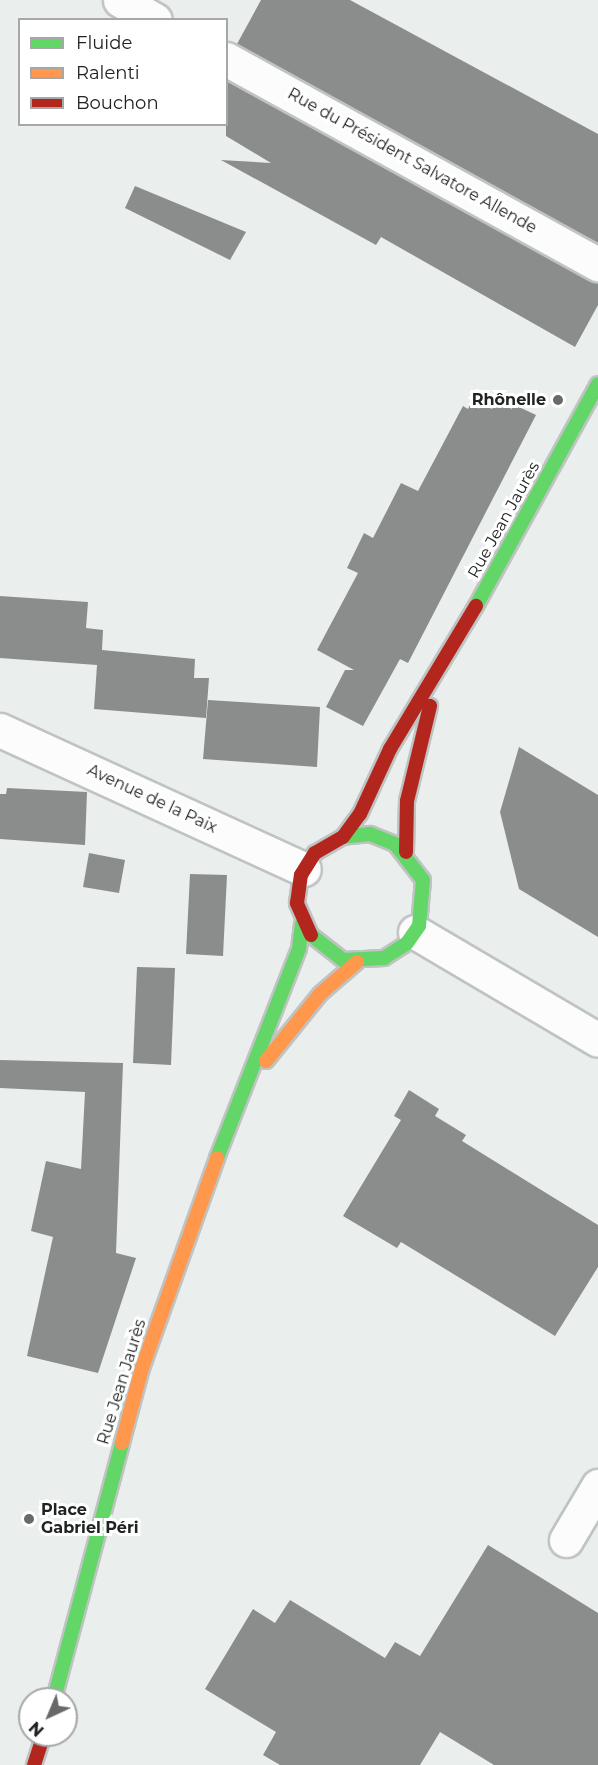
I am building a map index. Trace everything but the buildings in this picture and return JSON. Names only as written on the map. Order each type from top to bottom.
[{"type":"main road","name":"Rue Jean Jaurès","points":[[343,837],[440,672],[598,384]]},
{"type":"main road","name":"Rue Jean Jaurès","points":[[57,1687],[142,1368],[201,1197],[249,1084],[299,949],[302,924],[297,896],[304,869],[320,849],[343,837],[376,836],[406,852],[412,775],[440,672]]},
{"type":"main road","points":[[302,924],[324,950],[357,962],[390,955],[415,932],[425,907],[424,887],[406,852]]},
{"type":"main road","name":"Rue Jean Jaurès","points":[[249,1084],[304,1012],[357,962]]},
{"type":"main road","points":[[34,1765],[40,1747]]},
{"type":"street","points":[[120,0],[152,18]]},
{"type":"street","name":"Rue du Président Salvatore Allende","points":[[228,60],[598,264]]},
{"type":"street","name":"Avenue de la Paix","points":[[0,730],[304,869]]},
{"type":"street","points":[[415,932],[598,1040]]},
{"type":"street","points":[[566,1540],[598,1486]]},
{"type":"traffic: fast","points":[[476,606],[598,384]]},
{"type":"traffic: fast","points":[[311,935],[343,960],[384,958],[407,943],[419,926],[423,880],[395,844],[370,834],[343,837]]},
{"type":"traffic: fast","points":[[217,1158],[299,949],[302,924]]},
{"type":"traffic: fast","points":[[57,1687],[122,1443]]},
{"type":"traffic: slow","points":[[266,1061],[320,994],[357,962]]},
{"type":"traffic: slow","points":[[122,1443],[142,1368],[217,1158]]},
{"type":"traffic: jam","points":[[311,935],[297,903],[301,875],[315,853],[343,837],[360,814],[390,749],[476,606]]},
{"type":"traffic: jam","points":[[406,852],[407,801],[430,706]]},
{"type":"traffic: jam","points":[[34,1765],[40,1747]]},
{"type":"place","name":"Rhônelle","points":[[558,400]]},
{"type":"place","name":"Place Gabriel Péri","points":[[29,1519]]}]
